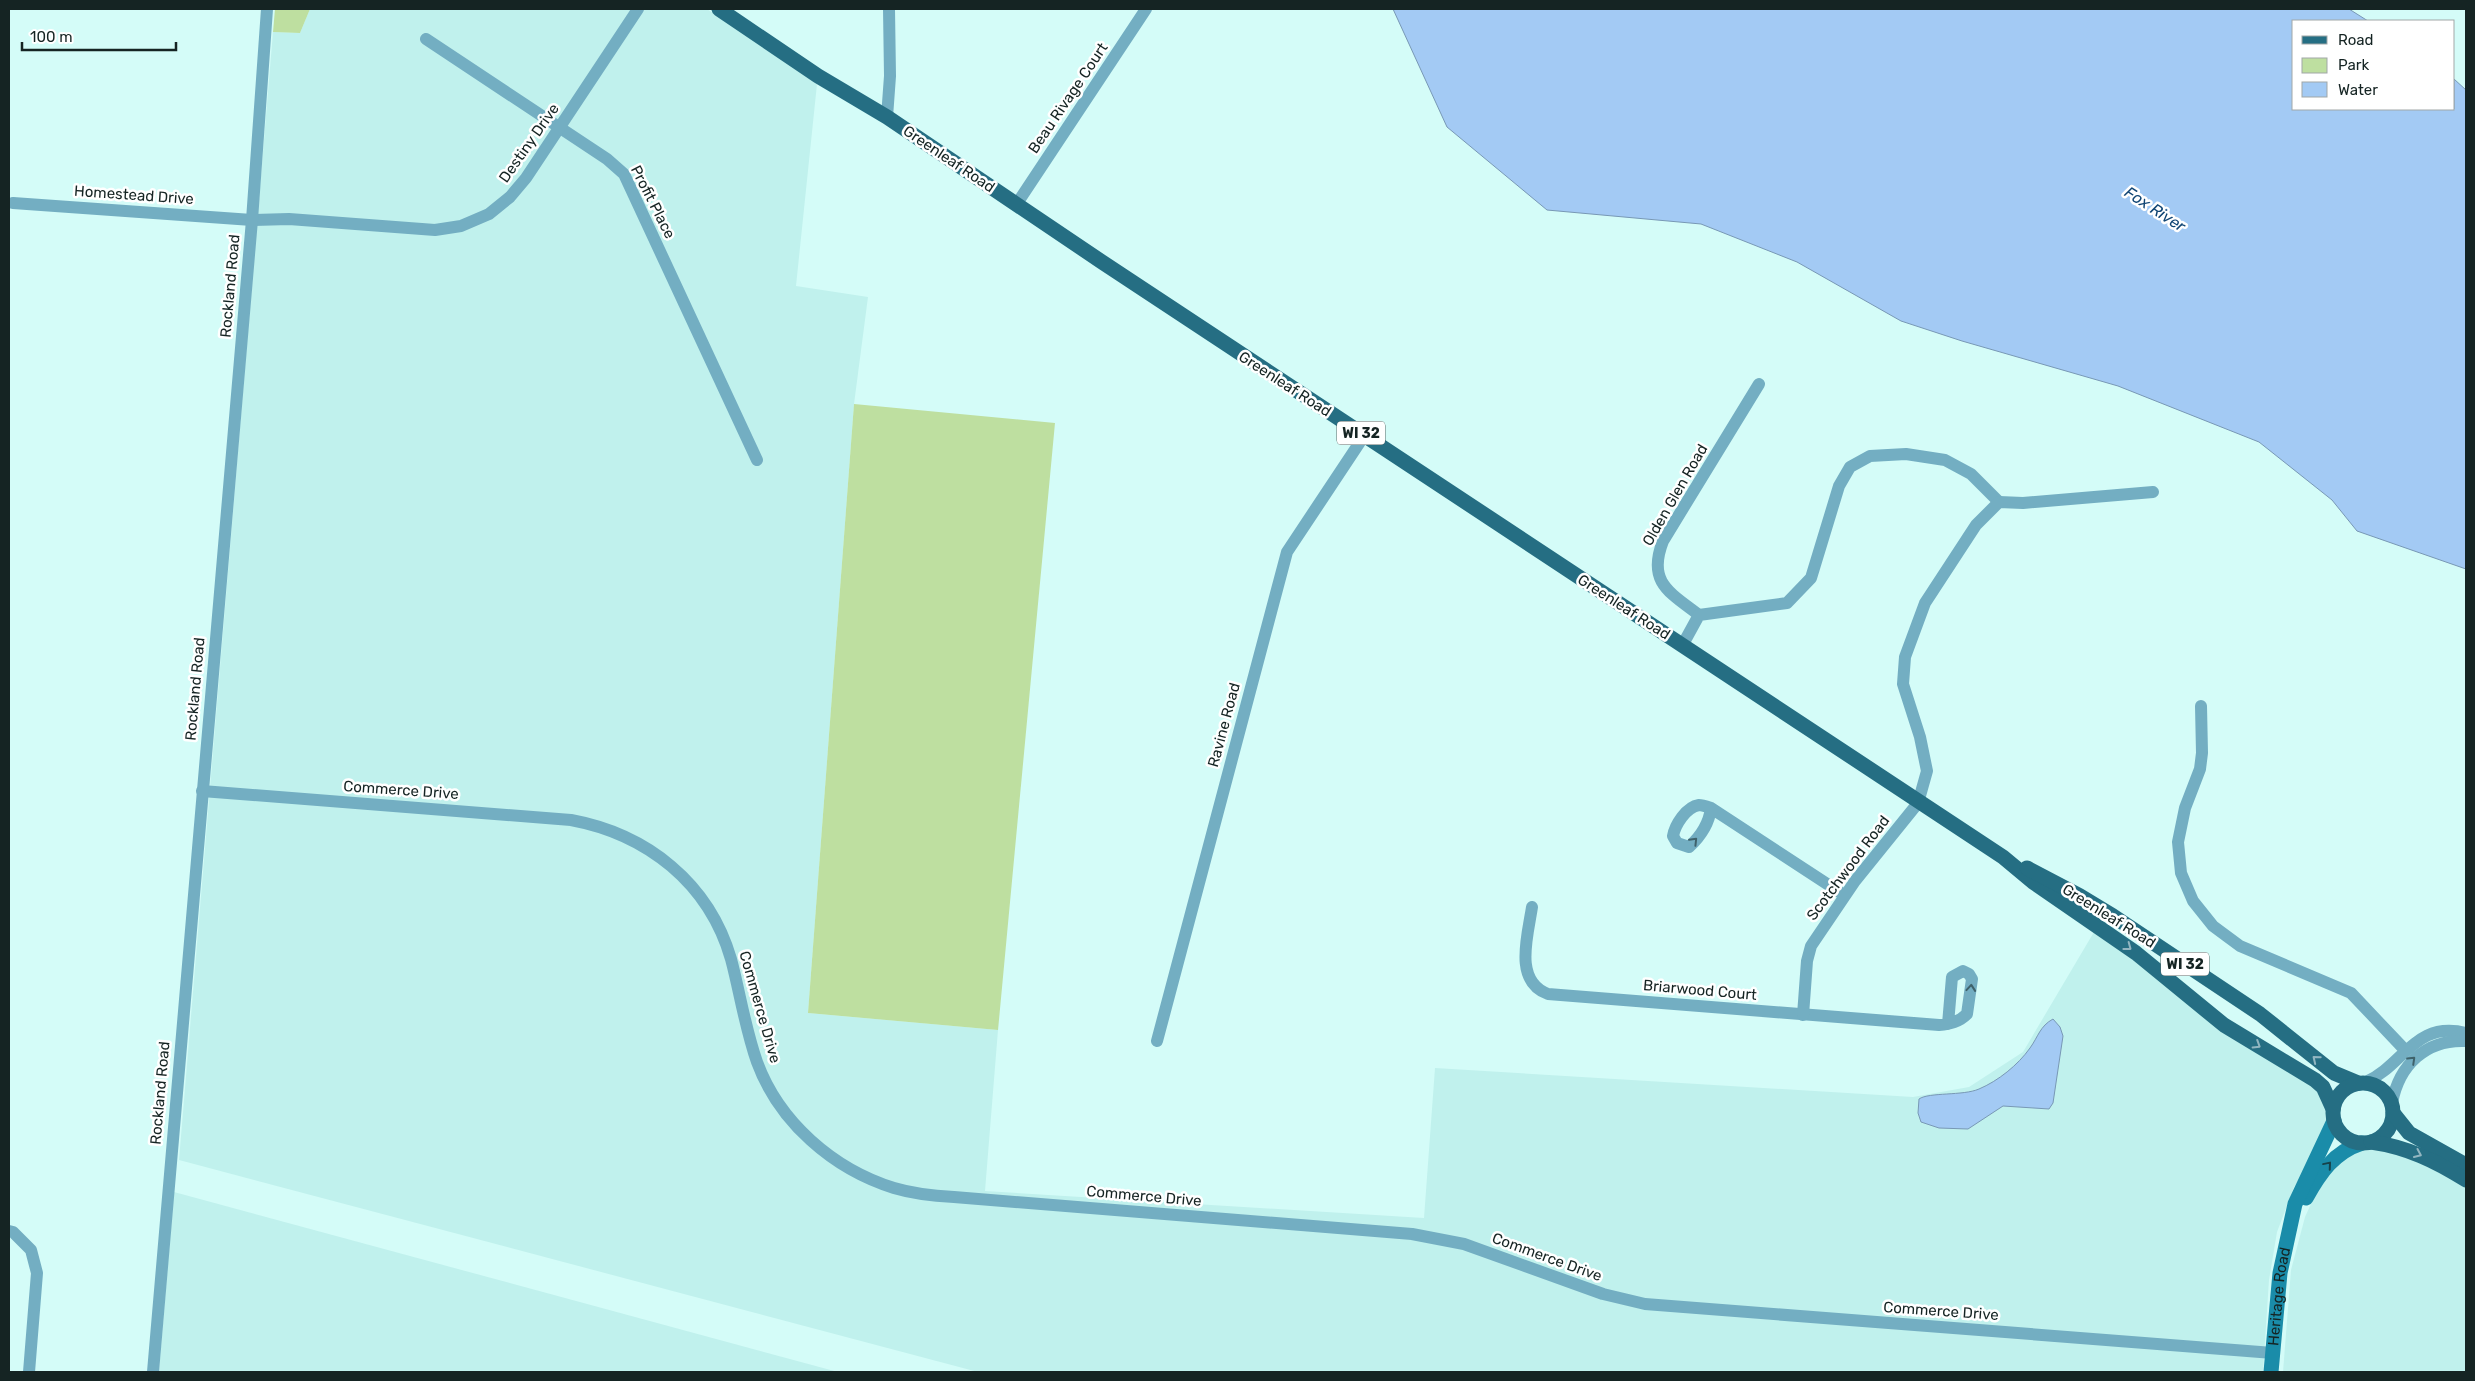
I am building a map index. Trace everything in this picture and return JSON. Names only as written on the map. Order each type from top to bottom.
[{"type":"main road","name":"Greenleaf Road","points":[[719,9],[818,76],[887,117],[1364,436],[2003,857],[2033,882],[2136,953],[2224,1025],[2315,1080],[2323,1087],[2333,1115]]},
{"type":"main road","name":"Greenleaf Road","points":[[2003,857],[2043,876],[2113,916],[2260,1014],[2334,1074],[2362,1082]]},
{"type":"main road","name":"WI 32","points":[[2362,1082],[2382,1089],[2409,1134],[2466,1165]]},
{"type":"main road","points":[[2333,1115],[2340,1093],[2346,1087],[2362,1082]]},
{"type":"main road","points":[[2367,1143],[2387,1131],[2392,1108]]},
{"type":"main road","name":"Heritage Road","points":[[2271,1372],[2280,1273],[2295,1204],[2301,1187],[2324,1144],[2333,1115]]},
{"type":"main road","name":"WI 32","points":[[2333,1115],[2344,1137],[2367,1143],[2391,1144],[2412,1151],[2466,1180]]},
{"type":"main road","name":"Heritage Road","points":[[2292,1220],[2331,1161],[2338,1154],[2367,1143]]},
{"type":"street","name":"Rockland Road","points":[[153,1372],[252,220],[267,9]]},
{"type":"street","name":"Destiny Drive","points":[[252,220],[288,219],[425,230],[461,226],[489,214],[510,197],[526,178],[638,9]]},
{"type":"street","points":[[887,117],[890,76],[889,9]]},
{"type":"street","name":"Beau Rivage Court","points":[[1016,205],[1146,9]]},
{"type":"street","name":"Profit Place","points":[[426,39],[615,165],[627,179],[757,460]]},
{"type":"street","name":"Homestead Drive","points":[[13,203],[252,220]]},
{"type":"street","name":"Olden Glen Road","points":[[1699,615],[1669,592],[1657,573],[1656,558],[1663,541],[1759,384]]},
{"type":"street","name":"Ravine Road","points":[[1157,1041],[1287,552],[1364,436]]},
{"type":"street","points":[[1682,646],[1699,615],[1787,602],[1811,578],[1839,486],[1850,467],[1870,456],[1906,454],[1945,460],[1971,474],[1999,502],[2023,503],[2153,492]]},
{"type":"street","points":[[1918,802],[1927,771],[1920,737],[1904,684],[1905,657],[1925,603],[1976,525],[1999,502]]},
{"type":"street","points":[[2202,706],[2200,769],[2180,825],[2179,861],[2186,887],[2201,914],[2213,926],[2240,946],[2351,993],[2404,1050]]},
{"type":"street","name":"Commerce Drive","points":[[202,791],[571,820],[596,825],[636,841],[660,857],[681,875],[700,896],[715,920],[730,958],[757,1063],[766,1083],[788,1116],[814,1144],[840,1164],[872,1180],[904,1191],[928,1195],[1412,1234],[1464,1244],[1603,1294],[1635,1303],[2273,1353]]},
{"type":"street","name":"Scotchwood Road","points":[[1803,1015],[1807,961],[1811,946],[1844,895],[1918,802]]},
{"type":"street","points":[[1711,808],[1844,895]]},
{"type":"street","name":"Briarwood Court","points":[[1532,907],[1526,968],[1531,982],[1543,992],[1554,995],[1803,1015],[1948,1024]]},
{"type":"street","points":[[2362,1082],[2381,1076],[2404,1050],[2420,1038],[2446,1031],[2466,1033]]},
{"type":"street","points":[[2392,1108],[2399,1079],[2406,1066],[2416,1056],[2426,1049],[2444,1042],[2466,1041]]},
{"type":"street","points":[[9,1231],[13,1232],[32,1250],[37,1273],[29,1372]]},
{"type":"shaded area","points":[[310,9],[707,9],[817,84],[796,286],[868,297],[854,404],[808,1013],[998,1030],[985,1191],[1424,1218],[1435,1068],[1913,1097],[1969,1087],[2023,1052],[2094,932],[2315,1086],[2327,1111],[2326,1123],[2311,1161],[2294,1187],[2277,1232],[2269,1280],[2263,1372],[978,1372],[179,1160],[273,32],[300,33]]},
{"type":"shaded area","points":[[2367,1148],[2377,1148],[2406,1154],[2466,1187],[2466,1372],[2283,1372],[2291,1270],[2305,1217],[2316,1193],[2342,1157]]},
{"type":"shaded area","points":[[174,1192],[838,1372],[159,1372]]},
{"type":"green space","points":[[275,9],[310,9],[300,33],[273,32]]},
{"type":"green space","points":[[854,404],[1055,423],[998,1030],[808,1013]]},
{"type":"water","name":"Fox River","points":[[1393,9],[2349,9],[2366,20],[2292,20],[2292,110],[2455,110],[2455,80],[2466,90],[2466,569],[2357,531],[2332,500],[2259,442],[2118,386],[1962,341],[1901,321],[1797,262],[1701,224],[1547,210],[1447,127]]},
{"type":"water","points":[[2053,1019],[2060,1027],[2063,1036],[2053,1103],[2049,1109],[2003,1106],[1968,1129],[1939,1128],[1921,1122],[1918,1113],[1919,1099],[1930,1095],[1964,1093],[1979,1089],[1993,1082],[2020,1060],[2042,1028]]}]
